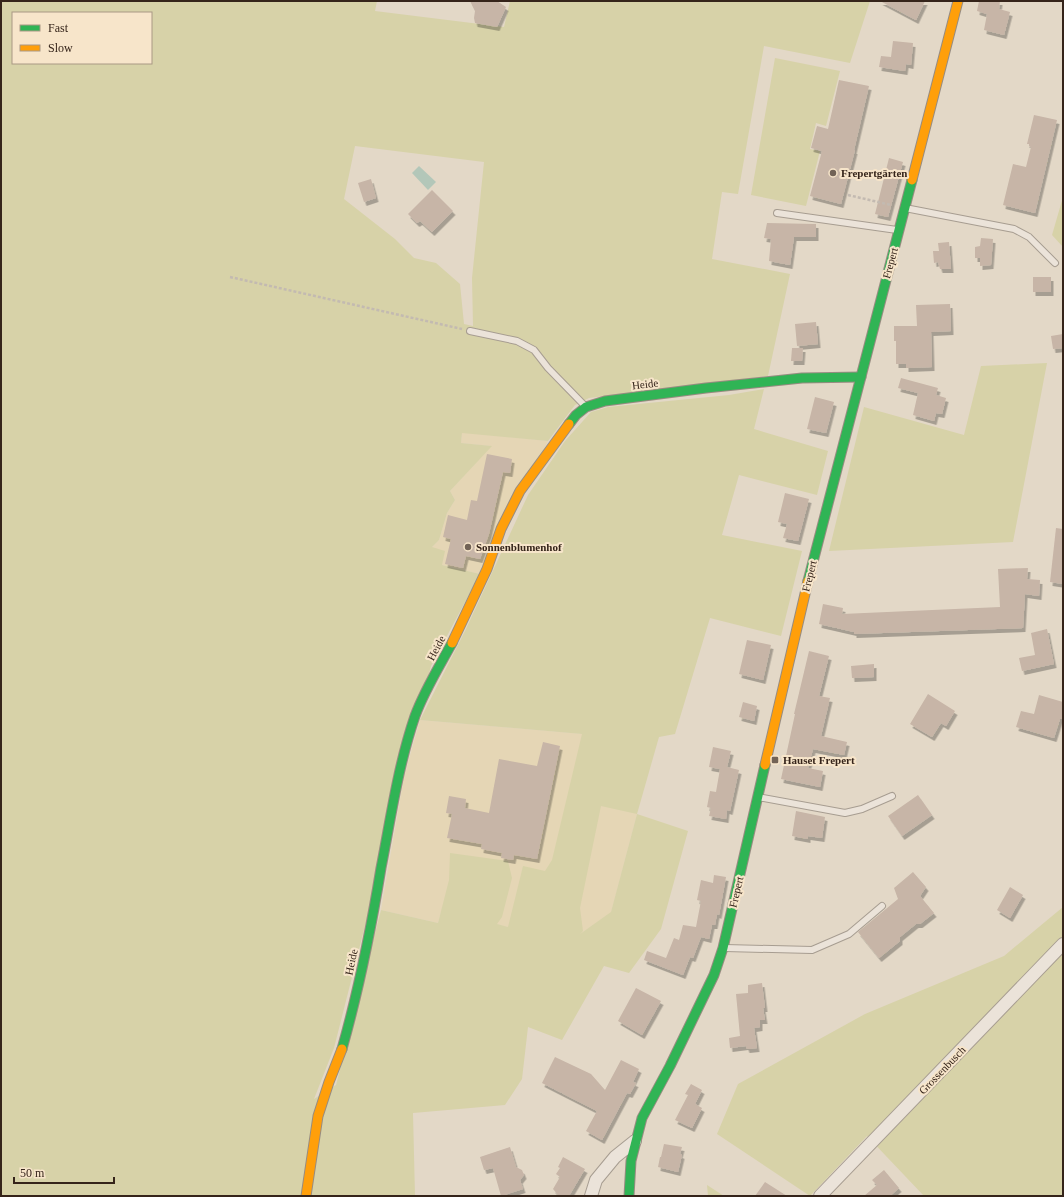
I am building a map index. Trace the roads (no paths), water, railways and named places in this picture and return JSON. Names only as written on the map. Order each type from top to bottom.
[{"type":"street","name":"Frepert","points":[[629,1196],[631,1161],[642,1118],[670,1066],[714,975],[723,948],[809,575],[958,1]]},
{"type":"street","name":"Heide","points":[[306,1196],[318,1116],[341,1052],[354,1006],[372,920],[398,775],[415,716],[423,697],[459,630],[487,569],[501,529],[520,491],[576,415],[586,407],[605,401],[706,388],[802,378],[861,376]]},
{"type":"street","name":"Grossenbusch","points":[[820,1196],[1063,944]]},
{"type":"street","points":[[591,1196],[596,1180],[614,1157],[635,1141]]},
{"type":"lane","points":[[905,208],[1014,229],[1029,238],[1055,263]]},
{"type":"lane","points":[[776,213],[899,230]]},
{"type":"lane","points":[[470,331],[516,341],[534,350],[548,368],[586,407]]},
{"type":"lane","points":[[758,797],[845,813],[862,810],[892,796]]},
{"type":"lane","points":[[723,948],[812,950],[849,934],[882,906]]},
{"type":"place","name":"Frepertgärten","points":[[833,173]]},
{"type":"place","name":"Sonnenblumenhof","points":[[468,547]]},
{"type":"place","name":"Hauset Frepert","points":[[775,760]]}]
